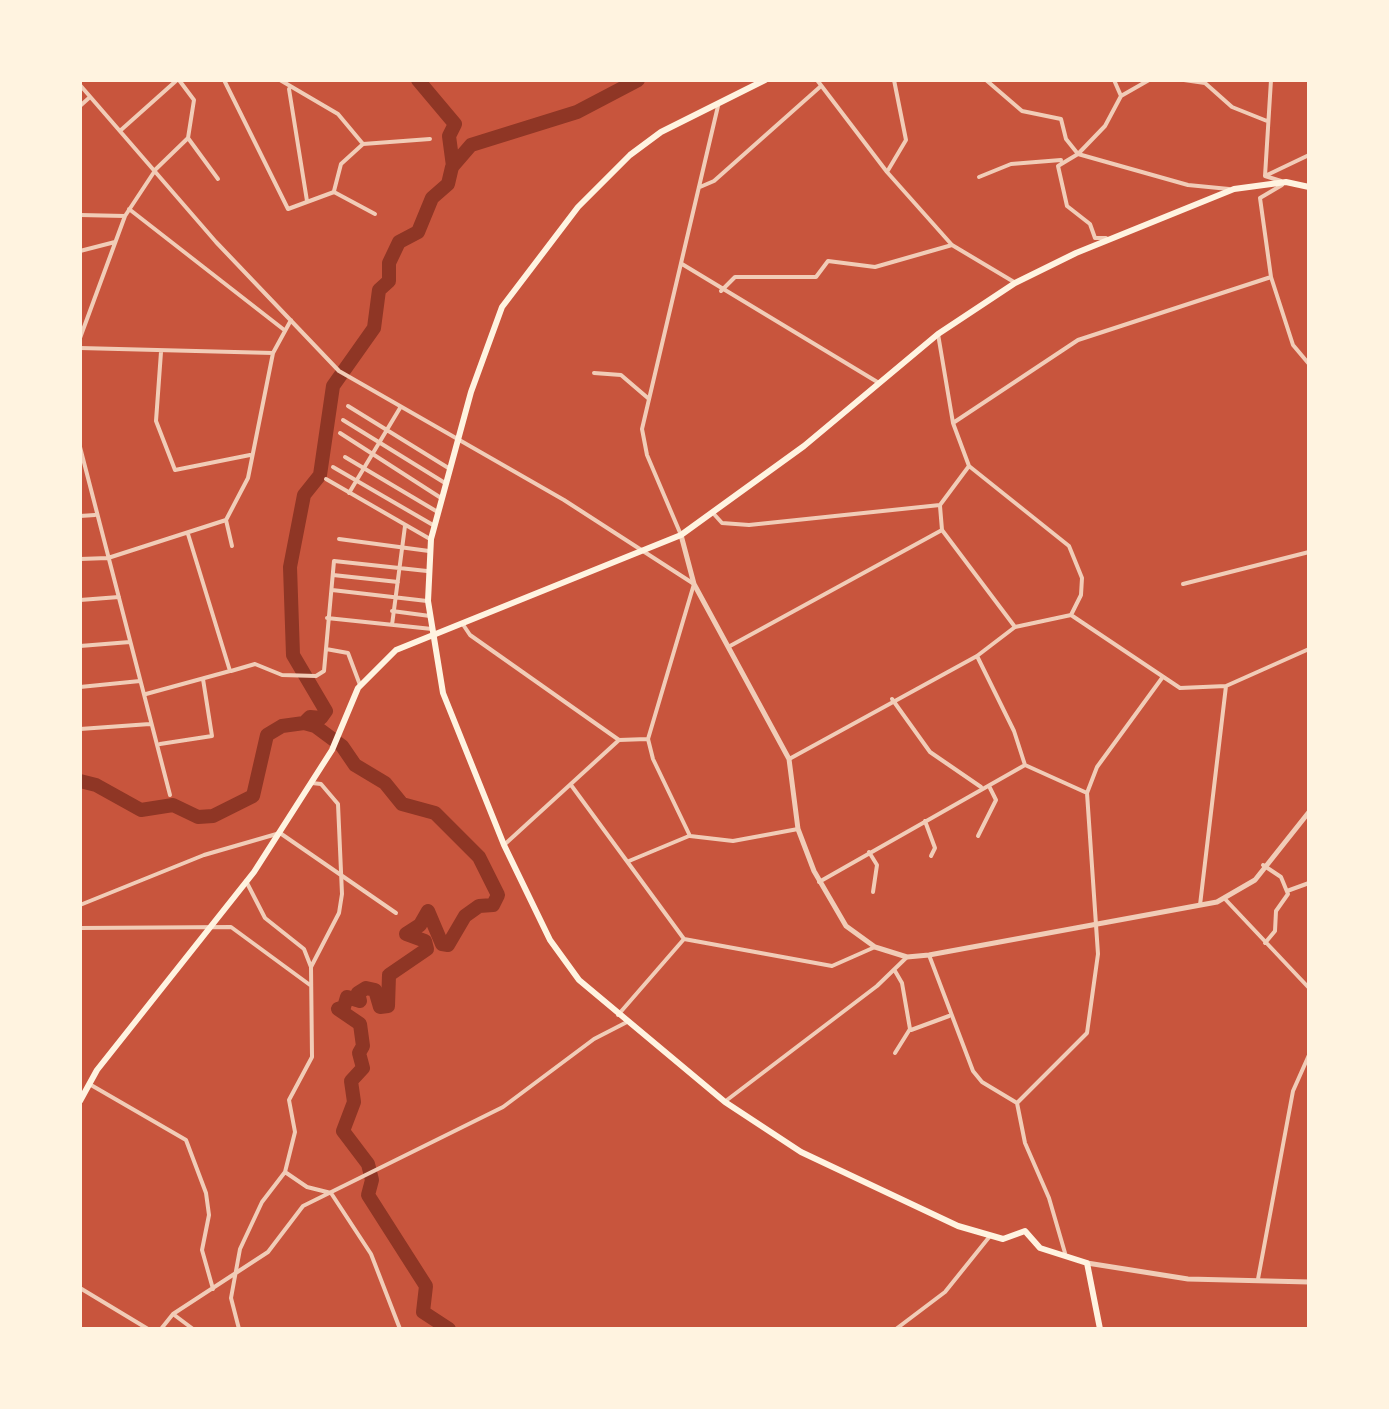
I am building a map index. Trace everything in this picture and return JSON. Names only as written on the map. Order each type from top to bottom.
[{"type":"main road","points":[[766,80],[661,132],[630,154],[578,207],[519,280],[488,337],[430,551],[428,601],[443,694],[504,845],[550,940],[579,980],[725,1102],[801,1152],[958,1226],[1003,1239],[1025,1231],[1040,1248],[1087,1263],[1100,1329]]},
{"type":"main road","points":[[80,1101],[97,1070],[246,882],[332,750],[360,685],[396,650],[432,631],[681,535],[804,446],[938,334],[1016,283],[1234,189],[1286,182],[1309,187]]},
{"type":"street","points":[[80,338],[90,302],[125,216],[156,169],[188,138],[194,100],[178,80],[119,132]]},
{"type":"street","points":[[224,80],[288,210],[334,192],[375,214]]},
{"type":"street","points":[[280,80],[289,89],[314,98],[338,114],[363,144]]},
{"type":"street","points":[[817,80],[888,172],[952,245],[1016,283]]},
{"type":"street","points":[[888,172],[906,140],[894,80]]},
{"type":"street","points":[[986,80],[1022,111],[1061,120],[1066,139],[1078,154],[1188,185],[1234,189]]},
{"type":"street","points":[[1114,80],[1121,96]]},
{"type":"street","points":[[1116,237],[1095,238],[1090,224],[1067,206],[1058,166],[1078,154],[1106,126],[1121,96],[1149,80]]},
{"type":"street","points":[[1184,80],[1205,83],[1232,108],[1267,121]]},
{"type":"street","points":[[1265,176],[1271,80]]},
{"type":"street","points":[[80,85],[339,371],[459,438],[694,584]]},
{"type":"street","points":[[700,187],[714,181],[821,86]]},
{"type":"street","points":[[289,89],[307,201]]},
{"type":"street","points":[[80,106],[90,97]]},
{"type":"street","points":[[719,102],[648,398],[644,443],[681,535],[694,584],[790,759],[798,829],[819,882],[846,926],[875,947],[907,957],[1097,926],[1225,899],[1254,880],[1263,864],[1309,812]]},
{"type":"street","points":[[188,138],[218,178]]},
{"type":"street","points":[[334,192],[342,164],[363,144],[430,139]]},
{"type":"street","points":[[1265,176],[1309,155]]},
{"type":"street","points":[[979,177],[1011,164],[1070,158]]},
{"type":"street","points":[[1265,176],[1286,182]]},
{"type":"street","points":[[1286,182],[1260,198],[1271,277],[1293,345],[1309,364]]},
{"type":"street","points":[[129,209],[284,330]]},
{"type":"street","points":[[80,215],[125,216]]},
{"type":"street","points":[[80,251],[115,242]]},
{"type":"street","points":[[721,291],[735,277],[816,277],[828,261],[875,267],[952,245]]},
{"type":"street","points":[[680,262],[721,291],[879,383]]},
{"type":"street","points":[[953,423],[1078,340],[1271,277]]},
{"type":"street","points":[[80,303],[90,302]]},
{"type":"street","points":[[232,546],[226,520],[248,478],[273,353],[291,320]]},
{"type":"street","points":[[938,334],[953,423],[969,466],[1069,546],[1082,578],[1081,595],[1070,616]]},
{"type":"street","points":[[80,348],[273,353]]},
{"type":"street","points":[[161,352],[156,420],[175,470],[250,455]]},
{"type":"street","points":[[594,373],[621,375],[648,398]]},
{"type":"street","points":[[348,406],[450,469]]},
{"type":"street","points":[[349,493],[400,408]]},
{"type":"street","points":[[343,420],[446,484]]},
{"type":"street","points":[[340,433],[442,499]]},
{"type":"street","points":[[80,448],[83,474],[170,795]]},
{"type":"street","points":[[346,457],[438,512]]},
{"type":"street","points":[[969,466],[940,505],[942,530],[1015,627]]},
{"type":"street","points":[[334,468],[435,526]]},
{"type":"street","points":[[326,479],[432,540]]},
{"type":"street","points":[[713,513],[722,523],[749,525],[940,505]]},
{"type":"street","points":[[80,516],[97,515]]},
{"type":"street","points":[[80,559],[108,558],[226,520]]},
{"type":"street","points":[[392,625],[406,526]]},
{"type":"street","points":[[730,646],[942,530]]},
{"type":"street","points":[[188,534],[230,671]]},
{"type":"street","points":[[339,539],[430,551]]},
{"type":"street","points":[[1182,584],[1309,552]]},
{"type":"street","points":[[144,695],[255,664],[282,676],[312,676],[324,671],[332,575],[338,559],[428,571]]},
{"type":"street","points":[[332,575],[398,582]]},
{"type":"street","points":[[690,836],[648,739],[694,584]]},
{"type":"street","points":[[332,590],[428,601]]},
{"type":"street","points":[[80,600],[119,597]]},
{"type":"street","points":[[392,611],[430,616]]},
{"type":"street","points":[[790,759],[892,699],[977,656],[1015,627],[1070,616],[1162,678],[1191,689],[1226,686],[1309,648]]},
{"type":"street","points":[[328,618],[432,631]]},
{"type":"street","points":[[462,622],[470,635],[618,740],[648,739]]},
{"type":"street","points":[[80,646],[130,642]]},
{"type":"street","points":[[326,648],[348,653],[360,685]]},
{"type":"street","points":[[977,656],[1014,731],[1025,765],[1087,794]]},
{"type":"street","points":[[1016,1103],[1087,1033],[1098,954],[1091,896],[1087,794],[1097,766],[1162,678]]},
{"type":"street","points":[[158,744],[212,736],[203,679]]},
{"type":"street","points":[[80,687],[141,681]]},
{"type":"street","points":[[1200,905],[1226,686]]},
{"type":"street","points":[[892,699],[930,752],[981,787]]},
{"type":"street","points":[[80,729],[152,724]]},
{"type":"street","points":[[504,845],[618,740]]},
{"type":"street","points":[[819,882],[1025,765]]},
{"type":"street","points":[[239,1329],[231,1309],[240,1250],[255,1214],[285,1172],[295,1132],[289,1100],[312,1057],[311,967],[339,913],[342,873],[338,804],[321,784],[312,783]]},
{"type":"street","points":[[571,785],[684,940],[832,966],[875,947]]},
{"type":"street","points":[[978,836],[996,800],[989,786]]},
{"type":"street","points":[[925,822],[935,848],[931,856]]},
{"type":"street","points":[[629,861],[690,836],[733,841],[798,829]]},
{"type":"street","points":[[80,905],[204,855],[280,832],[396,913]]},
{"type":"street","points":[[869,852],[877,871],[872,892]]},
{"type":"street","points":[[1263,864],[1277,872],[1288,891]]},
{"type":"street","points":[[246,882],[266,918],[304,950],[311,967]]},
{"type":"street","points":[[1265,943],[1275,931],[1276,911],[1288,891],[1309,883]]},
{"type":"street","points":[[1225,899],[1309,988]]},
{"type":"street","points":[[80,928],[231,927],[310,984]]},
{"type":"street","points":[[618,1015],[684,940]]},
{"type":"street","points":[[929,955],[973,1071],[982,1082],[1016,1103],[1025,1143],[1049,1198],[1065,1254]]},
{"type":"street","points":[[725,1102],[907,957]]},
{"type":"street","points":[[895,970],[902,983],[910,1028],[895,1053]]},
{"type":"street","points":[[910,1028],[949,1016]]},
{"type":"street","points":[[160,1329],[173,1314],[235,1278],[268,1252],[303,1206],[503,1107],[594,1039],[626,1022]]},
{"type":"street","points":[[1257,1282],[1293,1091],[1309,1055]]},
{"type":"street","points":[[89,1084],[186,1140],[208,1204],[202,1250],[214,1288]]},
{"type":"street","points":[[285,1172],[307,1187],[331,1193],[371,1254],[400,1329]]},
{"type":"street","points":[[896,1329],[946,1292],[990,1236]]},
{"type":"street","points":[[1087,1263],[1188,1280],[1309,1282]]},
{"type":"street","points":[[80,1288],[148,1329]]},
{"type":"street","points":[[173,1314],[193,1329]]},
{"type":"waterway","points":[[418,80],[455,124],[449,136],[453,166]]},
{"type":"waterway","points":[[449,1329],[423,1312],[426,1286],[368,1195],[372,1180],[368,1164],[343,1131],[354,1102],[351,1081],[363,1068],[359,1053],[363,1046],[360,1024],[338,1009],[344,1007],[347,997],[360,1001],[358,993],[366,988],[375,990],[380,1007],[388,1006],[389,975],[427,949],[425,941],[406,934],[420,925],[428,911],[442,944],[448,945],[465,916],[479,906],[493,905],[498,895],[479,857],[435,813],[402,804],[385,783],[355,765],[342,746],[315,726],[304,723],[310,717],[321,718],[326,711],[293,655],[290,567],[304,495],[320,475],[333,386],[374,328],[379,290],[389,281],[389,263],[399,242],[418,232],[432,198],[448,184],[452,167],[471,145],[577,112],[638,80]]},
{"type":"waterway","points":[[80,781],[96,785],[141,810],[173,805],[198,817],[213,816],[253,796],[267,735],[282,726],[304,723]]}]
